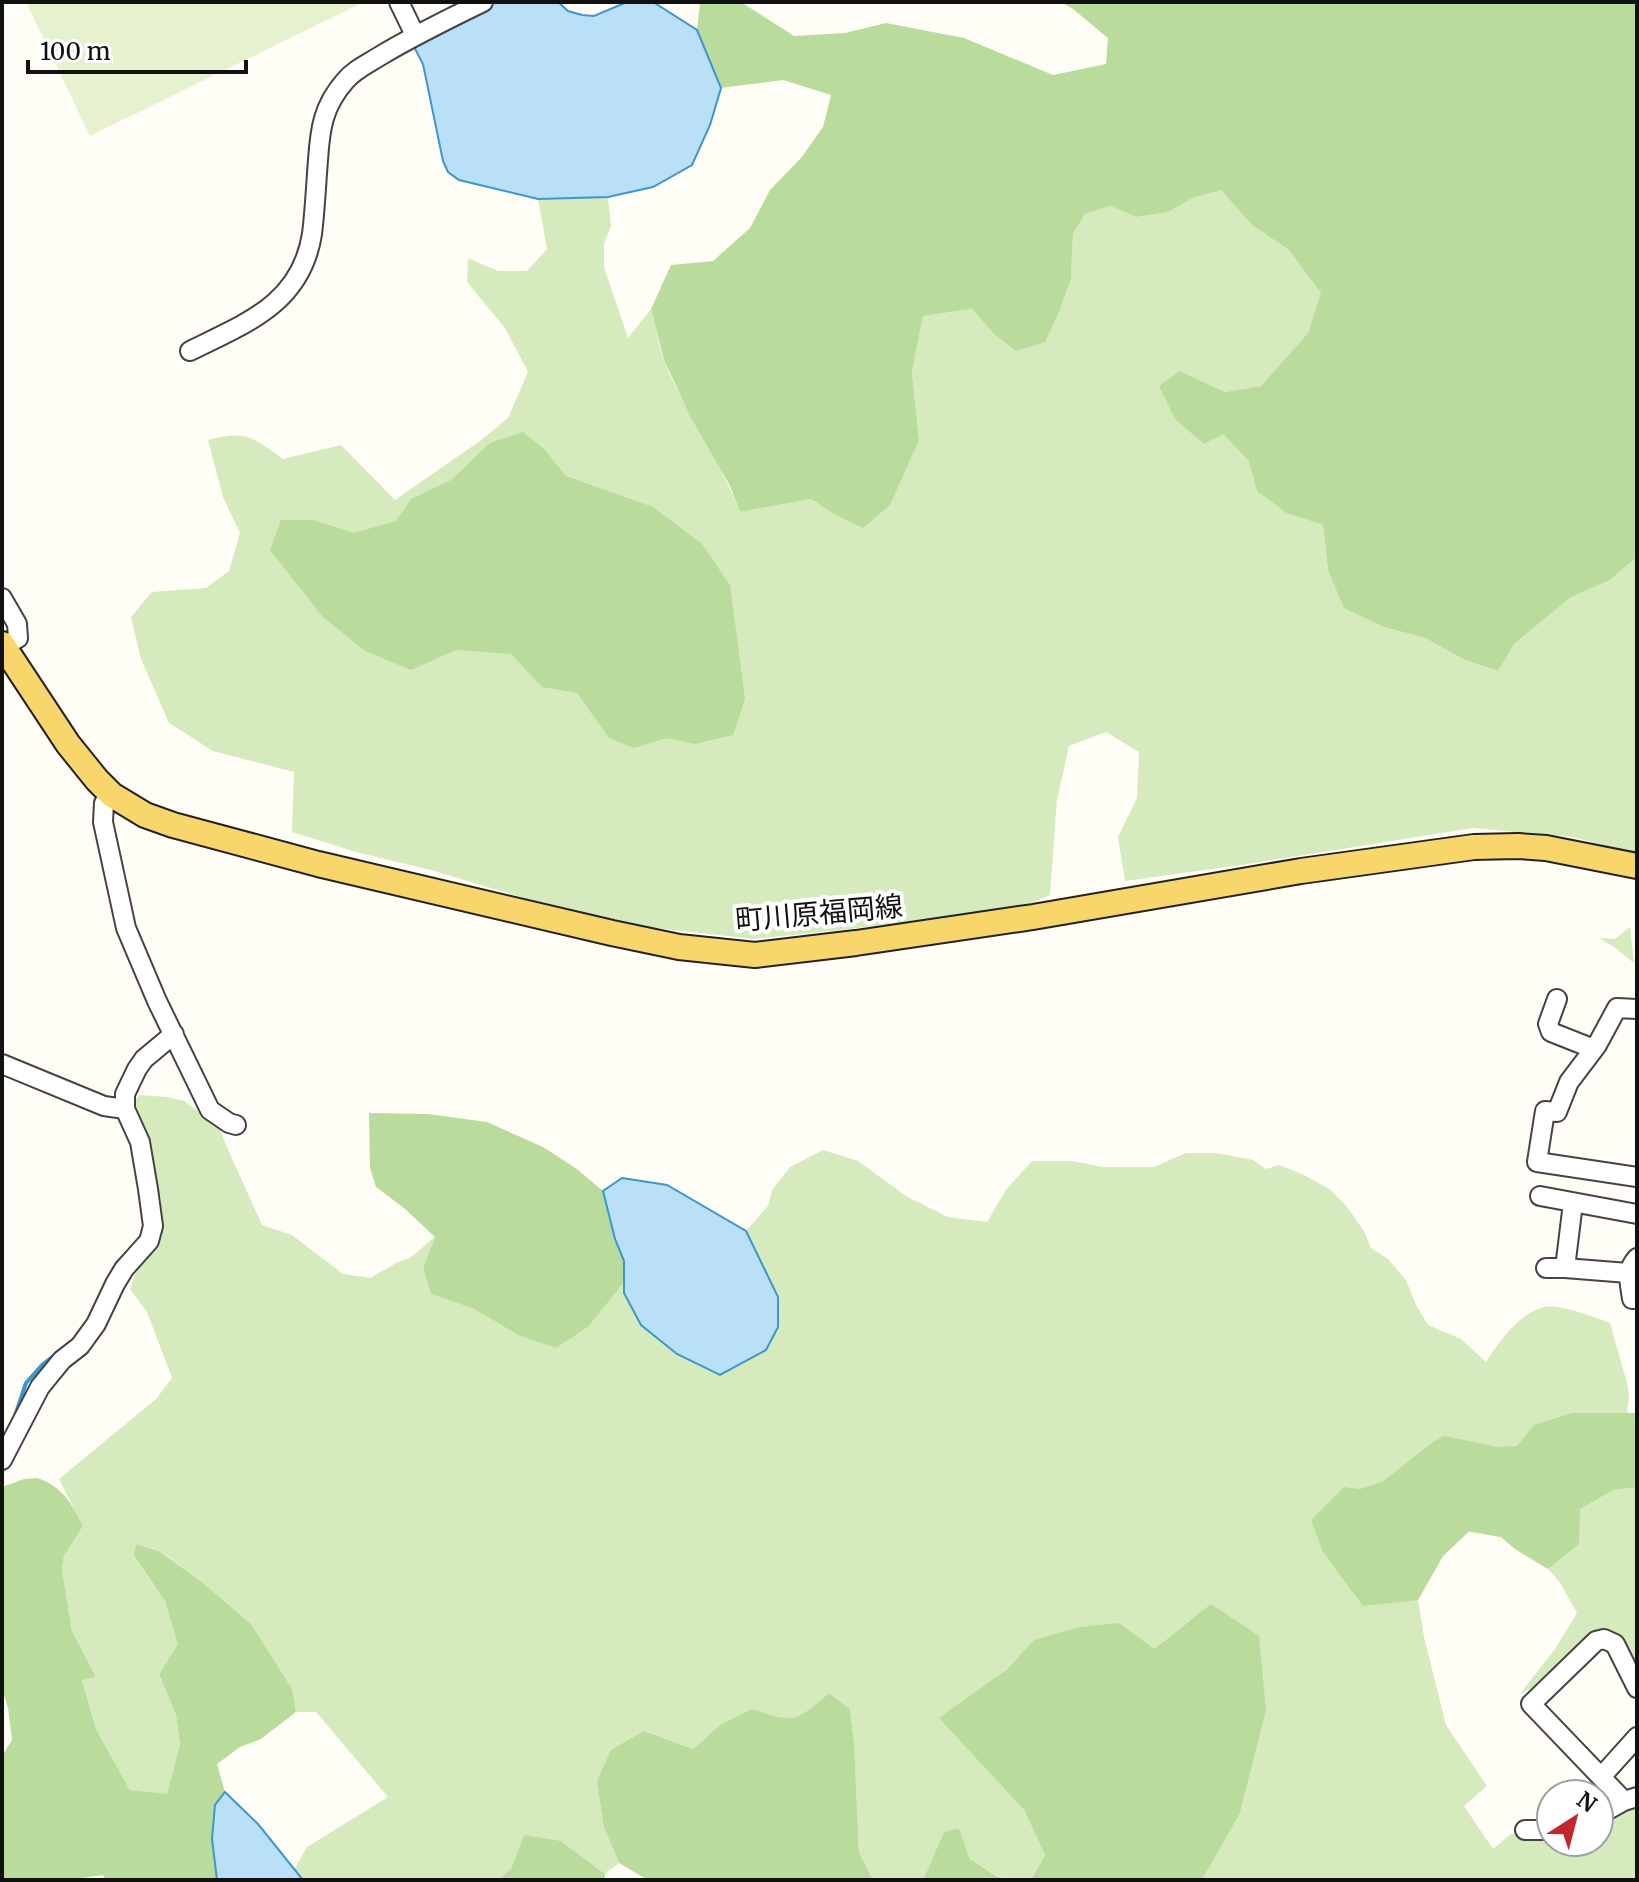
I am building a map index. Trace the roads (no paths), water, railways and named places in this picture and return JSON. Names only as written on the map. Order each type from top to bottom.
[{"type":"main road","name":"町川原福岡線","points":[[3,646],[68,744],[112,795],[145,815],[318,864],[679,947],[755,955],[856,943],[1033,917],[1301,871],[1474,847],[1546,848],[1637,866]]},
{"type":"street","points":[[399,2],[415,35]]},
{"type":"street","points":[[190,351],[269,309],[299,275],[312,235],[320,130],[327,108],[346,79],[415,35],[483,2]]},
{"type":"street","points":[[2,598],[17,624],[18,638],[3,646]]},
{"type":"street","points":[[112,795],[104,803],[103,822],[126,928],[157,1001],[210,1110],[236,1125]]},
{"type":"street","points":[[1557,999],[1548,1024],[1551,1032],[1594,1049]]},
{"type":"street","points":[[1637,1009],[1617,1008],[1594,1049],[1569,1082],[1557,1112],[1545,1111],[1537,1162],[1637,1177]]},
{"type":"street","points":[[2,1460],[40,1387],[62,1360],[80,1346],[96,1324],[124,1269],[149,1241],[153,1226],[140,1142],[125,1109],[125,1094],[144,1059],[174,1034]]},
{"type":"street","points":[[2,1064],[104,1106],[125,1109]]},
{"type":"street","points":[[1540,1196],[1637,1214]]},
{"type":"street","points":[[1565,1268],[1573,1203]]},
{"type":"street","points":[[1546,1268],[1632,1266],[1632,1299],[1637,1299]]},
{"type":"street","points":[[1631,1799],[1601,1777],[1531,1704],[1596,1641],[1604,1639],[1615,1644],[1637,1688]]},
{"type":"street","points":[[1601,1777],[1637,1737]]},
{"type":"street","points":[[1525,1830],[1535,1830]]},
{"type":"water","points":[[495,2],[558,2],[568,11],[594,16],[627,2],[653,2],[697,30],[721,88],[710,125],[692,165],[653,187],[608,197],[538,199],[459,180],[448,172],[423,64],[413,45]]},
{"type":"water","points":[[622,1178],[667,1185],[746,1231],[778,1297],[778,1327],[766,1350],[720,1375],[677,1354],[641,1325],[624,1293],[624,1261],[603,1191]]},
{"type":"water","points":[[225,1792],[258,1824],[303,1880],[217,1880],[212,1839],[215,1805]]},
{"type":"waterway","points":[[104,1287],[123,1257]]},
{"type":"waterway","points":[[13,1422],[26,1383],[56,1354]]}]
